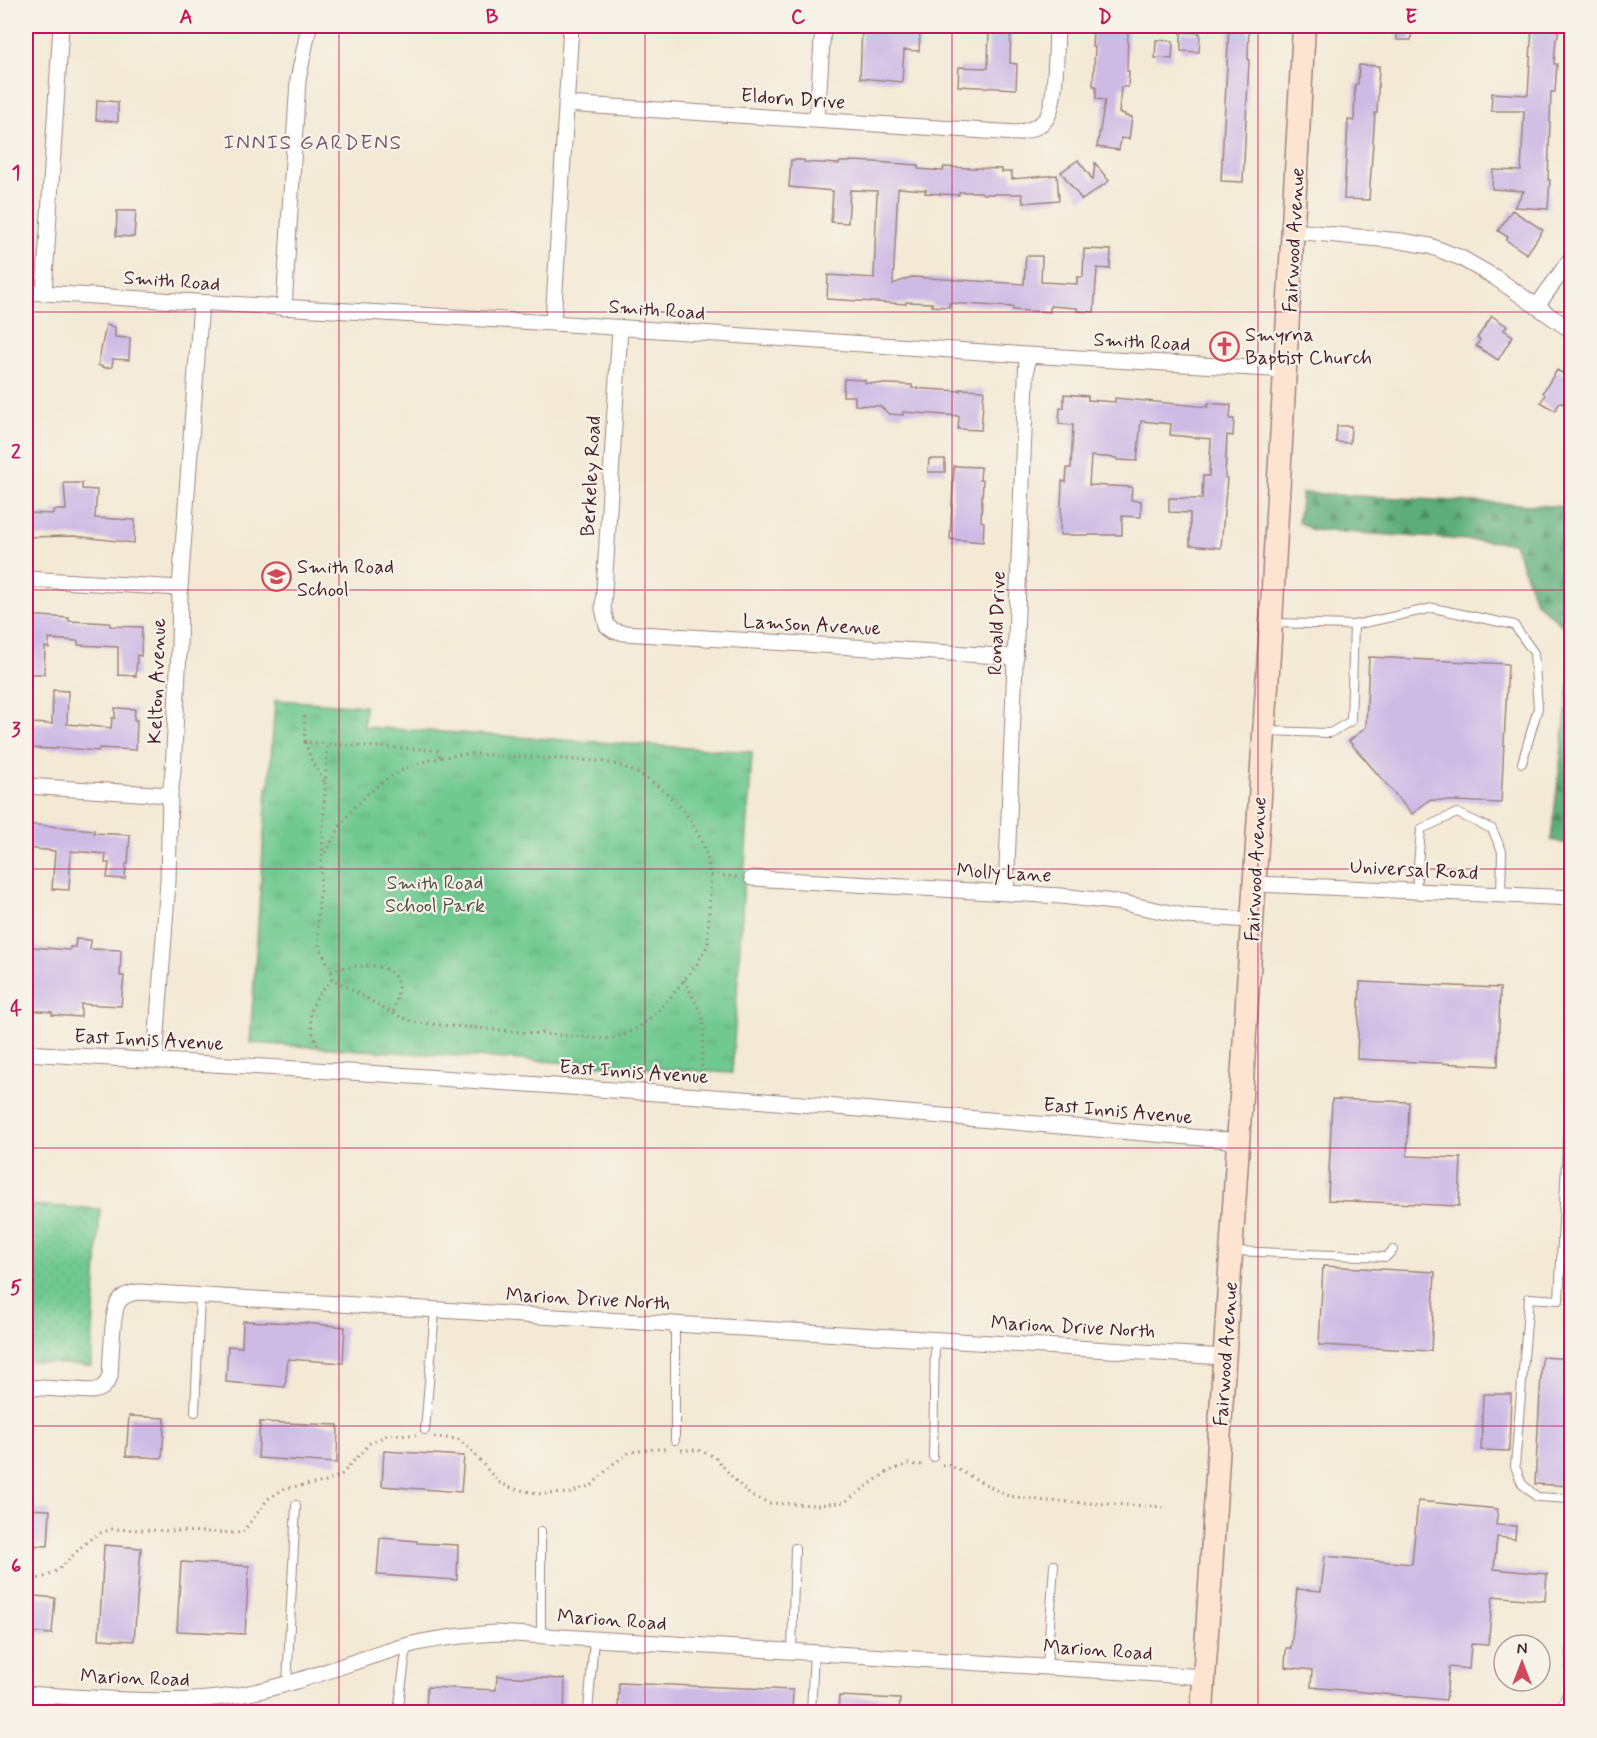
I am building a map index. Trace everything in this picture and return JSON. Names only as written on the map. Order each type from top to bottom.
[{"type":"street","points":[[44,293],[61,26]]},
{"type":"street","points":[[284,308],[298,80],[309,26]]},
{"type":"street","points":[[553,323],[571,26]]},
{"type":"street","points":[[817,120],[823,26]]},
{"type":"street","name":"Eldorn Drive","points":[[566,104],[1017,133],[1035,129],[1048,117],[1053,100],[1058,26]]},
{"type":"street","name":"Fairwood Avenue","points":[[1202,1713],[1271,623],[1304,26]]},
{"type":"street","points":[[1293,231],[1430,246],[1461,258],[1496,278],[1572,331]]},
{"type":"street","points":[[1537,306],[1572,257]]},
{"type":"street","name":"Smith Road","points":[[26,292],[1286,370]]},
{"type":"street","name":"Kelton Avenue","points":[[155,1061],[168,882],[180,588],[201,303]]},
{"type":"street","name":"Berkeley Road","points":[[607,626],[603,608],[620,328]]},
{"type":"street","name":"Ronald Drive","points":[[1006,893],[1027,355]]},
{"type":"street","points":[[26,579],[180,588]]},
{"type":"street","name":"Lamson Avenue","points":[[607,626],[614,631],[624,633],[1016,657]]},
{"type":"street","points":[[26,786],[170,795]]},
{"type":"street","name":"Molly Lane","points":[[752,878],[1061,896],[1123,903],[1185,916],[1252,920]]},
{"type":"street","name":"Universal Road","points":[[1254,884],[1572,898]]},
{"type":"street","name":"East Innis Avenue","points":[[26,1053],[699,1096],[1238,1141]]},
{"type":"street","name":"Marion Drive North","points":[[26,1387],[100,1390],[107,1384],[110,1376],[115,1313],[118,1302],[127,1294],[139,1292],[1225,1356]]},
{"type":"street","name":"Marion Road","points":[[26,1694],[190,1701],[243,1695],[287,1684],[408,1646],[455,1636],[496,1633],[1205,1677]]},
{"type":"lane","points":[[1271,623],[1354,625],[1433,608],[1514,625],[1534,653],[1538,708],[1522,763]]},
{"type":"lane","points":[[1264,731],[1330,733],[1351,721],[1354,625]]},
{"type":"lane","points":[[1416,890],[1421,830],[1457,813],[1492,829],[1502,851],[1501,894]]},
{"type":"lane","points":[[1572,1047],[1559,1300],[1529,1298],[1515,1466],[1522,1484],[1537,1497],[1572,1499]]},
{"type":"lane","points":[[1232,1251],[1386,1257],[1394,1250]]},
{"type":"lane","points":[[195,1412],[200,1296]]},
{"type":"lane","points":[[425,1430],[435,1310]]},
{"type":"lane","points":[[675,1324],[675,1440]]},
{"type":"lane","points":[[933,1461],[935,1339]]},
{"type":"lane","points":[[287,1684],[296,1505]]},
{"type":"lane","points":[[541,1531],[541,1635]]},
{"type":"lane","points":[[792,1651],[795,1548]]},
{"type":"lane","points":[[1047,1666],[1054,1565]]},
{"type":"lane","points":[[1559,1713],[1569,1690],[1572,1631]]},
{"type":"lane","points":[[588,1713],[594,1639]]},
{"type":"lane","points":[[398,1713],[408,1646]]},
{"type":"lane","points":[[811,1713],[814,1652]]},
{"type":"path","points":[[304,717],[305,742],[312,762],[325,783]]},
{"type":"path","points":[[305,742],[432,750],[438,751],[439,757]]},
{"type":"path","points":[[318,1045],[313,1035],[311,1011],[314,1002],[332,979],[331,970],[320,946],[318,919],[327,744]]},
{"type":"path","points":[[325,853],[337,831],[366,795],[380,782],[411,766],[439,757],[481,754],[597,760],[612,762],[647,777],[684,813],[701,840],[711,875],[708,945],[697,964],[646,1021],[624,1035],[614,1038],[442,1026],[406,1020],[332,979]]},
{"type":"path","points":[[711,875],[752,878]]},
{"type":"path","points":[[331,970],[362,965],[387,970],[395,977],[398,986],[393,1013]]},
{"type":"path","points":[[684,980],[702,1016],[704,1029],[699,1096]]},
{"type":"path","points":[[26,1579],[46,1577],[60,1569],[98,1534],[111,1529],[242,1533],[268,1499],[285,1488],[326,1482],[341,1475],[370,1443],[390,1434],[458,1439],[471,1450],[498,1482],[514,1489],[542,1494],[570,1493],[592,1485],[613,1464],[630,1452],[654,1449],[698,1450],[715,1457],[751,1496],[771,1503],[818,1505],[845,1502],[887,1472],[908,1464],[924,1465]]},
{"type":"path","points":[[933,1461],[949,1465],[1008,1496],[1047,1501],[1168,1507]]},
{"type":"green space","points":[[1302,493],[1571,507],[1571,633],[1535,601],[1514,543],[1312,530],[1298,522]]},
{"type":"green space","points":[[1571,670],[1572,845],[1551,840]]},
{"type":"green space","name":"Smith Road School Park","points":[[275,700],[365,706],[364,727],[752,752],[732,1073],[250,1043]]},
{"type":"green space","points":[[26,1205],[100,1209],[91,1366],[26,1361]]},
{"type":"building","points":[[864,26],[888,26],[888,32],[920,34],[919,51],[904,50],[902,82],[860,78],[862,28],[864,29]]},
{"type":"building","points":[[989,26],[1011,26],[1010,63],[1017,64],[1016,89],[958,86],[959,67],[988,68]]},
{"type":"building","points":[[1097,26],[1120,26],[1120,29],[1128,29],[1128,87],[1121,87],[1119,113],[1132,117],[1129,139],[1121,138],[1119,150],[1097,147],[1105,100],[1096,99],[1096,86],[1093,86],[1095,47],[1092,47],[1093,29]]},
{"type":"building","points":[[1229,26],[1249,26],[1243,182],[1221,181]]},
{"type":"building","points":[[1397,26],[1412,26],[1411,40],[1397,40]]},
{"type":"building","points":[[1532,26],[1558,26],[1554,64],[1557,64],[1555,92],[1551,92],[1548,209],[1514,207],[1524,191],[1492,189],[1493,170],[1521,171],[1524,111],[1491,111],[1492,93],[1528,95]]},
{"type":"building","points":[[1181,32],[1200,33],[1199,52],[1181,51]]},
{"type":"building","points":[[1156,40],[1173,41],[1172,59],[1155,58]]},
{"type":"building","points":[[1359,65],[1379,66],[1369,200],[1344,199],[1348,120],[1354,121],[1355,84],[1358,84]]},
{"type":"building","points":[[97,100],[118,102],[118,122],[96,120]]},
{"type":"building","points":[[791,160],[839,164],[850,161],[918,165],[918,169],[943,171],[944,167],[1002,169],[1002,172],[1012,172],[1012,179],[1057,175],[1059,200],[1023,203],[1022,194],[959,192],[959,195],[925,193],[926,190],[898,188],[893,284],[912,277],[1024,284],[1026,256],[1042,256],[1041,282],[1077,284],[1077,277],[1083,277],[1084,249],[1111,250],[1110,269],[1097,268],[1094,312],[1050,306],[1050,312],[949,303],[949,307],[932,306],[932,303],[906,302],[906,304],[827,299],[828,275],[874,278],[877,191],[850,190],[848,223],[831,222],[833,191],[789,187]]},
{"type":"building","points":[[1078,160],[1093,180],[1095,163],[1109,181],[1082,200],[1061,172]]},
{"type":"building","points":[[1512,210],[1543,230],[1527,254],[1506,240],[1508,237],[1498,231]]},
{"type":"building","points":[[117,211],[136,211],[134,237],[116,236]]},
{"type":"building","points":[[1492,316],[1507,326],[1504,330],[1513,336],[1498,360],[1476,346],[1480,340],[1477,338]]},
{"type":"building","points":[[106,325],[115,327],[115,337],[130,338],[129,360],[113,359],[112,367],[105,368],[98,365]]},
{"type":"building","points":[[1557,370],[1572,379],[1572,399],[1567,406],[1560,402],[1555,411],[1541,402],[1545,395],[1543,392]]},
{"type":"building","points":[[844,379],[865,380],[865,383],[912,385],[912,388],[984,390],[981,430],[958,429],[959,416],[903,412],[903,415],[889,414],[880,406],[855,405],[855,396],[843,396]]},
{"type":"building","points":[[1064,394],[1088,396],[1088,400],[1115,402],[1115,398],[1208,407],[1208,403],[1231,405],[1230,419],[1234,419],[1233,436],[1227,435],[1225,477],[1227,478],[1221,548],[1190,545],[1190,513],[1169,512],[1169,498],[1202,499],[1203,476],[1209,476],[1211,439],[1170,435],[1171,424],[1141,421],[1137,461],[1091,456],[1089,485],[1132,487],[1131,500],[1141,501],[1141,517],[1122,516],[1122,535],[1060,535],[1062,481],[1066,482],[1067,468],[1071,468],[1073,425],[1059,424],[1060,408],[1064,408]]},
{"type":"building","points":[[1337,426],[1351,426],[1350,443],[1336,442]]},
{"type":"building","points":[[929,459],[945,459],[945,472],[928,472]]},
{"type":"building","points":[[954,466],[981,467],[983,542],[950,539]]},
{"type":"building","points":[[64,483],[82,483],[82,489],[97,490],[95,518],[135,520],[134,543],[74,536],[26,537],[26,513],[53,514],[53,510],[66,510]]},
{"type":"building","points":[[26,615],[69,618],[69,621],[110,623],[110,626],[142,627],[141,656],[137,655],[136,676],[118,675],[118,647],[78,645],[78,641],[49,639],[49,648],[45,647],[44,674],[29,674],[30,640],[26,640]]},
{"type":"building","points":[[1369,657],[1508,664],[1501,803],[1429,800],[1412,814],[1349,741],[1366,727]]},
{"type":"building","points":[[53,690],[68,691],[67,724],[111,728],[112,718],[115,718],[115,708],[135,709],[136,750],[26,748],[27,723],[52,724]]},
{"type":"building","points":[[26,824],[130,835],[125,879],[107,878],[109,863],[105,863],[106,854],[71,851],[69,890],[52,889],[55,851],[26,848]]},
{"type":"building","points":[[76,939],[91,940],[90,949],[121,950],[120,976],[124,976],[121,1006],[81,1004],[81,1017],[52,1015],[52,1012],[28,1010],[26,983],[28,983],[31,947],[70,950],[70,947],[75,947]]},
{"type":"building","points":[[1360,982],[1500,988],[1498,1066],[1357,1059]]},
{"type":"building","points":[[1332,1099],[1409,1102],[1407,1156],[1461,1158],[1459,1206],[1328,1200]]},
{"type":"building","points":[[1323,1266],[1435,1272],[1431,1351],[1319,1345]]},
{"type":"building","points":[[243,1321],[345,1327],[343,1363],[288,1359],[285,1387],[226,1382],[228,1346],[242,1347]]},
{"type":"building","points":[[1542,1357],[1572,1359],[1572,1486],[1535,1484]]},
{"type":"building","points":[[1483,1394],[1511,1394],[1509,1451],[1481,1450]]},
{"type":"building","points":[[129,1416],[165,1418],[162,1458],[126,1456]]},
{"type":"building","points":[[260,1422],[338,1425],[337,1463],[258,1458]]},
{"type":"building","points":[[384,1451],[464,1456],[461,1492],[382,1486]]},
{"type":"building","points":[[1418,1501],[1498,1509],[1496,1525],[1516,1526],[1515,1539],[1497,1537],[1494,1569],[1547,1574],[1545,1601],[1493,1596],[1488,1645],[1471,1644],[1469,1669],[1449,1667],[1446,1700],[1311,1687],[1312,1670],[1285,1667],[1286,1648],[1291,1648],[1297,1589],[1321,1591],[1325,1556],[1412,1564]]},
{"type":"building","points":[[26,1509],[50,1510],[48,1546],[26,1545]]},
{"type":"building","points":[[380,1538],[458,1545],[457,1580],[377,1575]]},
{"type":"building","points":[[104,1545],[141,1548],[134,1641],[99,1639]]},
{"type":"building","points":[[181,1562],[249,1566],[245,1634],[177,1631]]},
{"type":"building","points":[[26,1595],[55,1598],[52,1634],[26,1632]]},
{"type":"building","points":[[497,1676],[565,1679],[564,1713],[426,1713],[427,1687],[496,1690]]},
{"type":"building","points":[[619,1683],[793,1690],[792,1713],[618,1713]]},
{"type":"building","points":[[839,1696],[900,1699],[899,1713],[838,1713]]},
{"type":"place","name":"Smyrna Baptist Church","points":[[1224,346]]},
{"type":"place","name":"Smith Road School","points":[[276,577]]},
{"type":"district","name":"INNIS GARDENS","points":[[313,142]]}]
